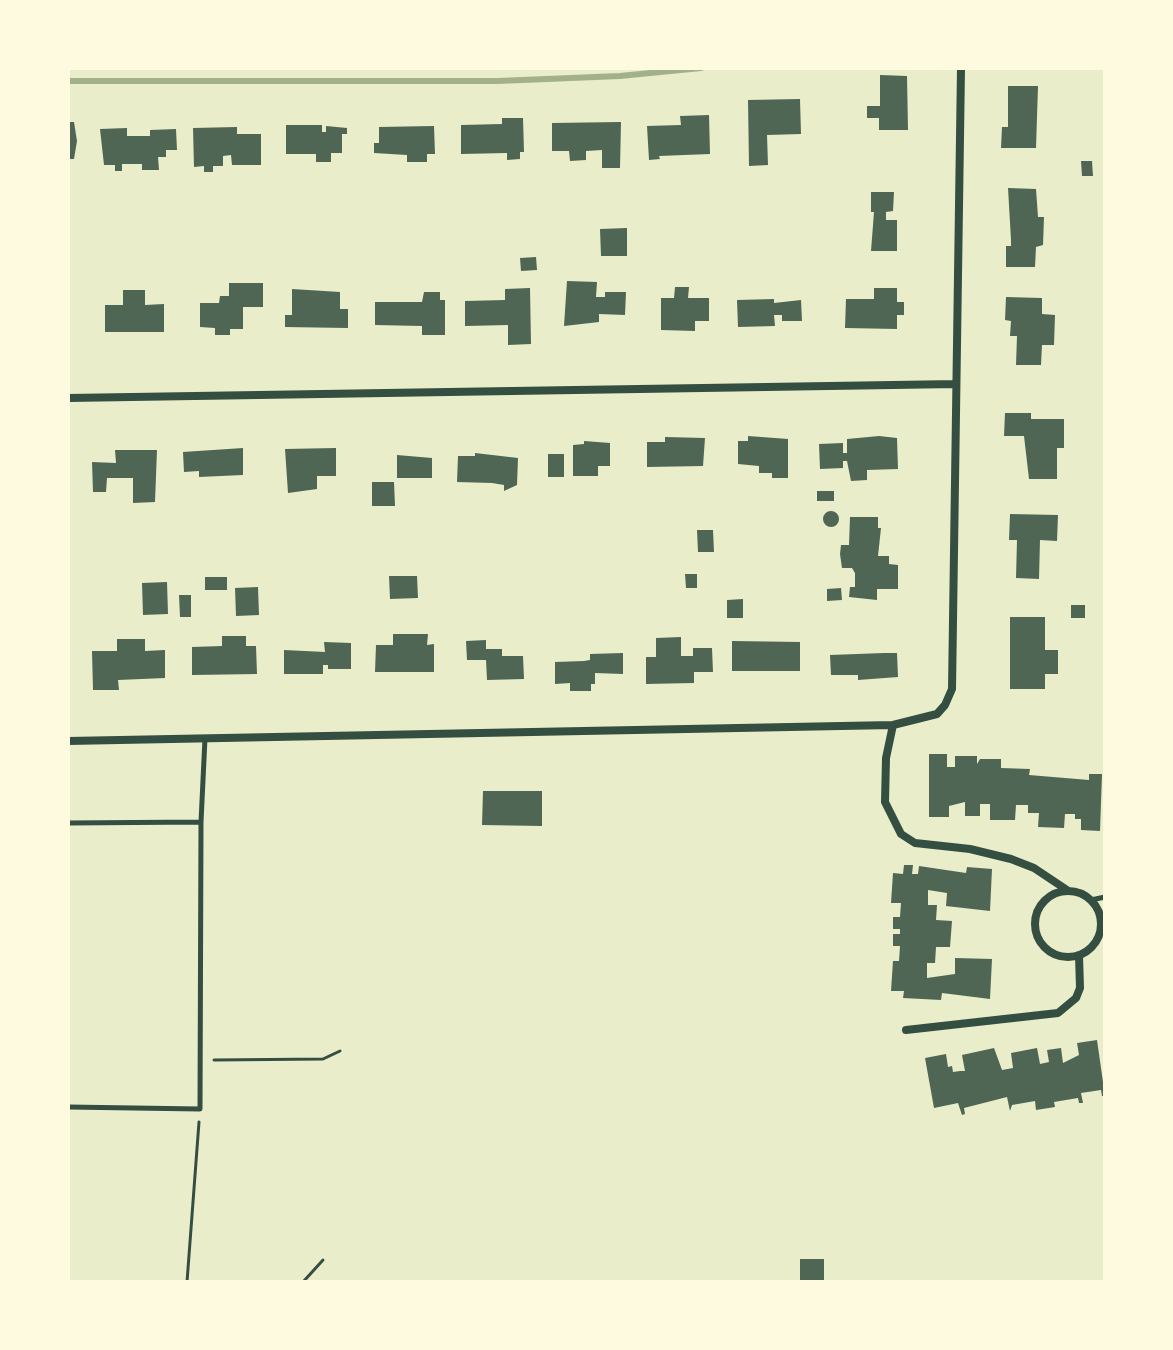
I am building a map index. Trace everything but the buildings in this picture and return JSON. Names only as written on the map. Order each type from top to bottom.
[{"type":"street","points":[[68,741],[893,725],[914,723],[937,714],[952,689],[961,68]]},
{"type":"street","points":[[68,398],[956,384]]},
{"type":"street","points":[[893,725],[886,758],[885,802],[901,834],[915,843],[970,849],[1011,859],[1034,868],[1067,890],[1091,900],[1103,924],[1094,944],[1079,955],[1056,955],[1039,941],[1035,930],[1034,918],[1045,898],[1067,890]]},
{"type":"street","points":[[906,1030],[1058,1013],[1076,998],[1080,988],[1079,955]]},
{"type":"lane","points":[[68,1107],[200,1109],[201,822],[205,737]]},
{"type":"lane","points":[[68,823],[201,822]]},
{"type":"lane","points":[[1091,900],[1105,897]]},
{"type":"path","points":[[202,1060],[323,1059],[340,1051]]},
{"type":"path","points":[[187,1282],[200,1109]]},
{"type":"path","points":[[303,1282],[323,1260]]},
{"type":"waterway","points":[[68,81],[498,81],[620,76],[701,68]]}]
